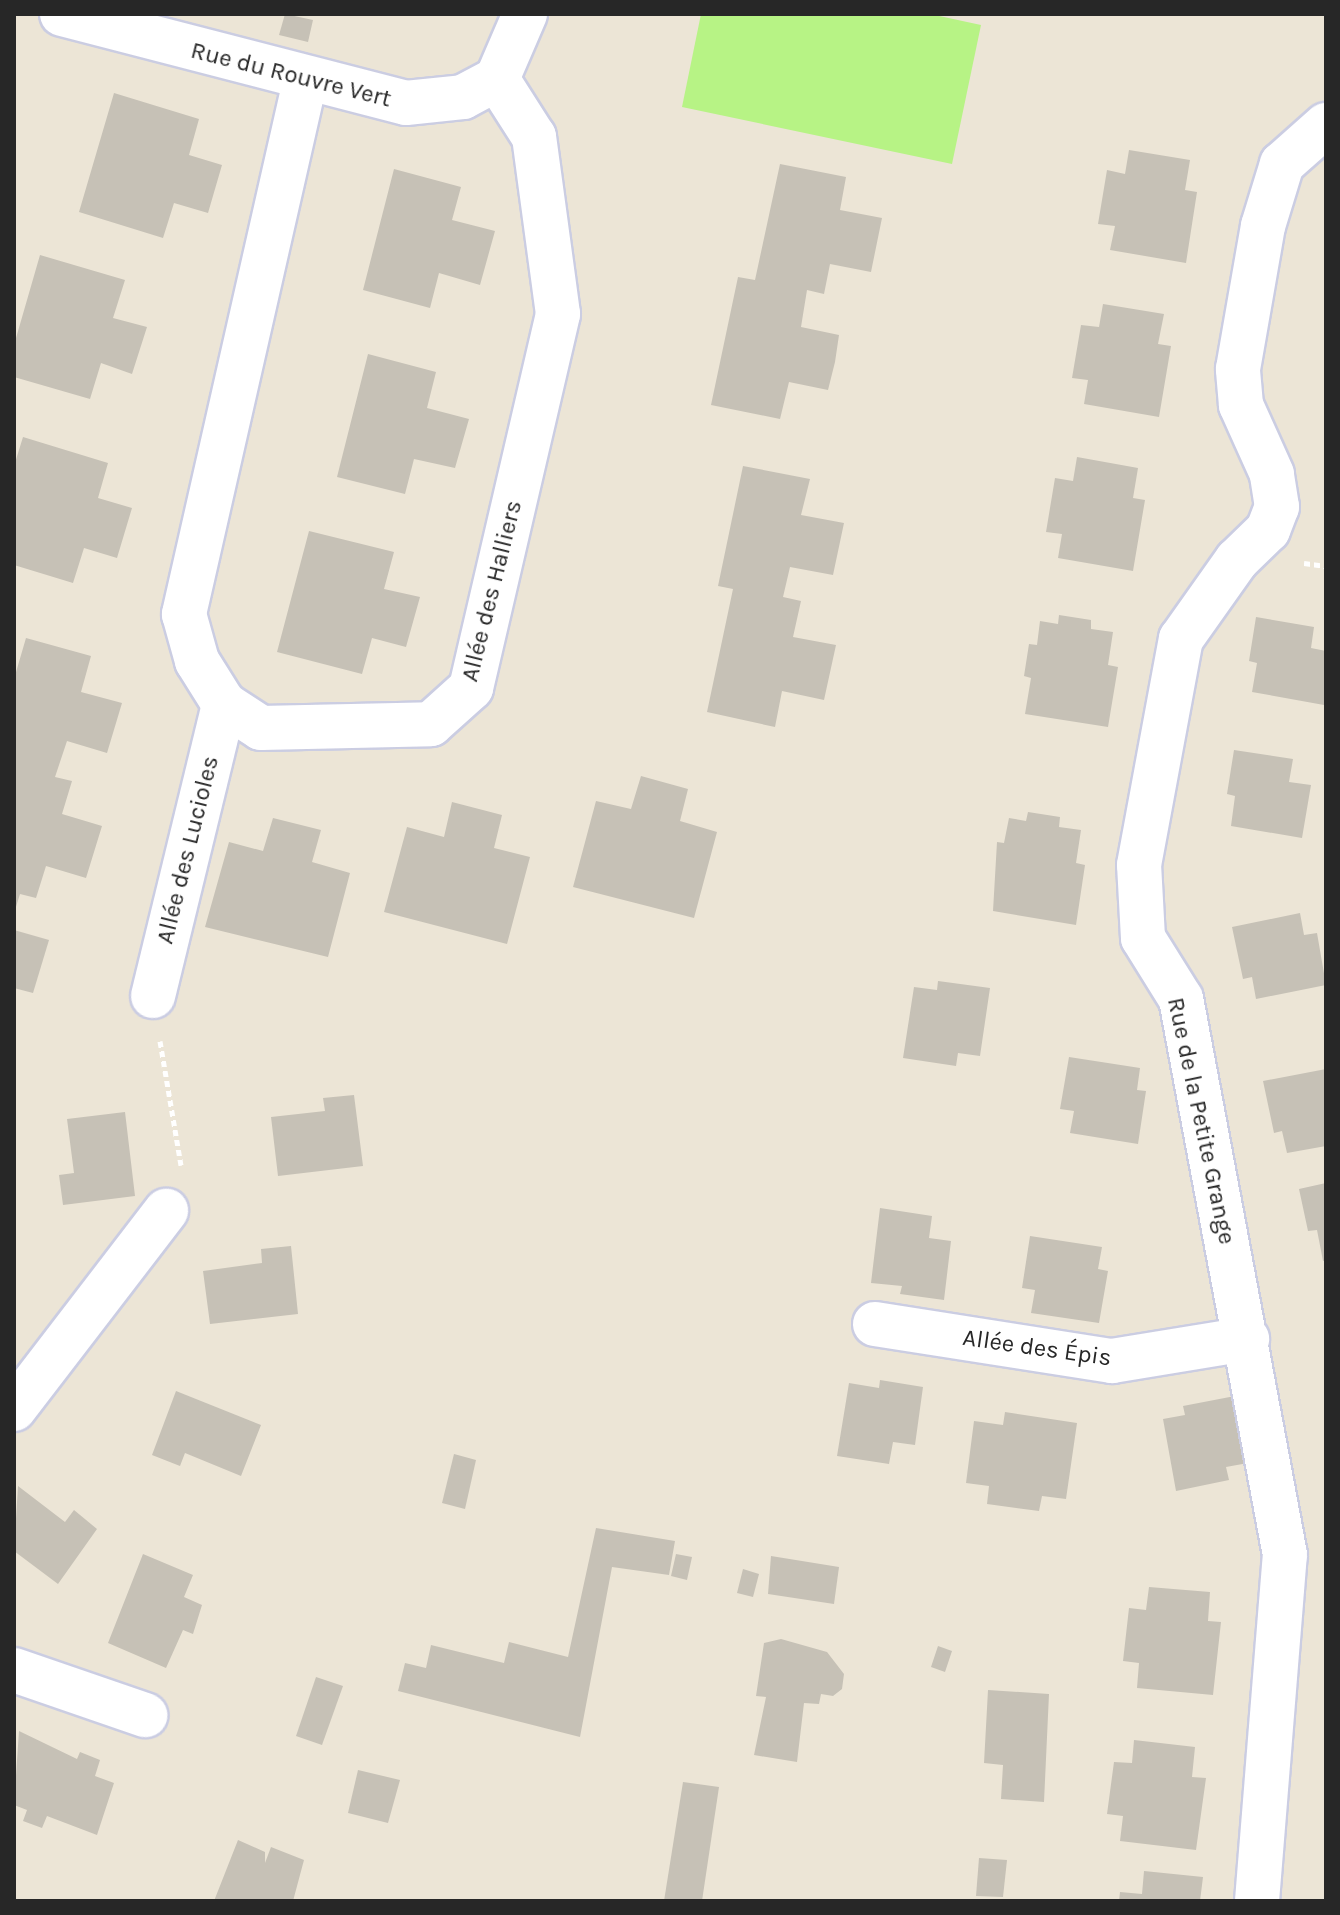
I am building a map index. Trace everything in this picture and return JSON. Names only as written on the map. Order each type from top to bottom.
[{"type":"street","name":"Rue du Rouvre Vert","points":[[62,14],[305,81],[406,103],[463,97],[497,79]]},
{"type":"street","points":[[497,79],[525,14]]},
{"type":"street","name":"Allée des Halliers","points":[[305,81],[184,614],[197,661],[224,704],[261,728],[431,724],[471,688],[558,314],[534,137],[497,79]]},
{"type":"street","name":"Rue de la Petite Grange","points":[[1257,1901],[1285,1555],[1181,999],[1143,938],[1139,865],[1181,639],[1237,560],[1268,530],[1277,507],[1272,474],[1241,405],[1238,369],[1263,226],[1282,164],[1326,125]]},
{"type":"street","name":"Allée des Lucioles","points":[[153,996],[224,704]]},
{"type":"street","points":[[14,1409],[166,1211]]},
{"type":"street","name":"Allée des Épis","points":[[875,1324],[1112,1361],[1247,1339]]},
{"type":"street","points":[[14,1670],[145,1715]]},
{"type":"path","points":[[153,996],[182,1171],[166,1211]]},
{"type":"green space","points":[[701,14],[930,14],[981,25],[952,164],[682,107]]},
{"type":"building","points":[[285,14],[313,20],[308,42],[279,35]]},
{"type":"building","points":[[114,93],[199,119],[189,155],[222,165],[208,213],[174,203],[163,238],[79,212]]},
{"type":"building","points":[[1129,150],[1190,160],[1185,190],[1197,192],[1186,263],[1110,250],[1115,226],[1098,224],[1107,170],[1125,174]]},
{"type":"building","points":[[780,164],[846,177],[840,210],[882,218],[871,272],[830,264],[824,294],[807,290],[801,327],[839,335],[835,362],[828,390],[789,382],[780,419],[711,405],[738,277],[755,280]]},
{"type":"building","points":[[394,169],[461,187],[452,220],[495,231],[480,285],[439,273],[430,308],[363,290]]},
{"type":"building","points":[[40,255],[125,280],[113,318],[147,327],[132,374],[101,363],[90,399],[14,377],[14,345]]},
{"type":"building","points":[[1103,304],[1164,314],[1158,344],[1171,346],[1159,417],[1084,404],[1088,380],[1072,378],[1081,325],[1099,327]]},
{"type":"building","points":[[368,354],[436,372],[427,408],[469,419],[455,468],[414,459],[405,494],[337,477]]},
{"type":"building","points":[[23,437],[108,463],[98,498],[132,508],[117,558],[84,548],[73,583],[14,565],[14,466]]},
{"type":"building","points":[[1077,457],[1138,468],[1133,498],[1145,500],[1133,571],[1058,558],[1062,534],[1046,532],[1055,478],[1073,481]]},
{"type":"building","points":[[743,466],[810,479],[801,515],[844,523],[833,575],[790,567],[783,597],[801,601],[793,637],[836,645],[824,700],[782,691],[775,727],[707,712],[733,589],[718,586]]},
{"type":"building","points":[[309,531],[394,552],[384,589],[420,597],[406,647],[372,638],[362,674],[277,652]]},
{"type":"building","points":[[1059,615],[1091,620],[1091,629],[1113,632],[1108,665],[1118,667],[1108,727],[1025,714],[1031,678],[1024,676],[1029,644],[1037,645],[1040,621],[1058,624]]},
{"type":"building","points":[[1256,617],[1314,627],[1311,648],[1326,651],[1324,705],[1252,692],[1257,663],[1249,661]]},
{"type":"building","points":[[26,638],[91,656],[81,692],[122,703],[107,753],[67,741],[55,777],[72,781],[62,814],[102,826],[86,878],[46,866],[36,898],[20,894],[15,910],[14,679]]},
{"type":"building","points":[[1234,750],[1293,759],[1289,782],[1311,785],[1302,838],[1231,826],[1235,796],[1227,794]]},
{"type":"building","points":[[641,776],[688,789],[680,821],[717,832],[694,918],[573,887],[596,801],[631,809]]},
{"type":"building","points":[[452,802],[502,815],[494,848],[530,857],[507,944],[384,912],[407,827],[444,837]]},
{"type":"building","points":[[1028,812],[1060,817],[1059,827],[1081,830],[1076,863],[1085,865],[1076,925],[993,911],[997,842],[1004,843],[1009,818],[1026,821]]},
{"type":"building","points":[[273,818],[321,830],[312,862],[350,873],[328,957],[205,927],[229,842],[263,851]]},
{"type":"building","points":[[1300,913],[1304,935],[1317,933],[1326,985],[1256,999],[1252,977],[1243,979],[1232,927]]},
{"type":"building","points":[[14,930],[49,940],[33,993],[14,988]]},
{"type":"building","points":[[938,981],[990,988],[980,1056],[958,1053],[956,1066],[903,1058],[914,987],[937,990]]},
{"type":"building","points":[[1069,1057],[1140,1068],[1137,1090],[1146,1091],[1138,1144],[1070,1133],[1074,1111],[1060,1109]]},
{"type":"building","points":[[1326,1069],[1326,1146],[1287,1153],[1282,1131],[1274,1133],[1263,1081]]},
{"type":"building","points":[[354,1095],[363,1166],[278,1176],[271,1117],[325,1111],[323,1098]]},
{"type":"building","points":[[125,1112],[135,1196],[63,1205],[59,1175],[74,1173],[67,1119]]},
{"type":"building","points":[[1326,1183],[1326,1260],[1323,1261],[1317,1230],[1308,1231],[1299,1189]]},
{"type":"building","points":[[880,1208],[932,1216],[929,1238],[951,1241],[944,1300],[900,1294],[902,1286],[871,1283]]},
{"type":"building","points":[[1030,1236],[1102,1247],[1098,1269],[1108,1271],[1099,1323],[1031,1313],[1035,1290],[1022,1288]]},
{"type":"building","points":[[291,1246],[298,1314],[210,1324],[203,1271],[262,1263],[261,1249]]},
{"type":"building","points":[[880,1380],[923,1387],[915,1445],[893,1442],[889,1464],[837,1456],[849,1383],[879,1388]]},
{"type":"building","points":[[176,1391],[261,1425],[241,1476],[185,1453],[180,1466],[152,1455]]},
{"type":"building","points":[[1235,1396],[1248,1463],[1226,1467],[1229,1480],[1176,1491],[1163,1419],[1185,1415],[1183,1406]]},
{"type":"building","points":[[1005,1412],[1077,1423],[1066,1499],[1042,1496],[1039,1511],[987,1504],[989,1486],[966,1483],[974,1421],[1003,1425]]},
{"type":"building","points":[[454,1454],[476,1460],[465,1509],[442,1503]]},
{"type":"building","points":[[18,1486],[65,1522],[74,1510],[97,1529],[58,1584],[14,1551]]},
{"type":"building","points":[[596,1528],[675,1541],[669,1575],[612,1567],[580,1737],[398,1691],[405,1663],[426,1668],[431,1645],[504,1663],[509,1642],[568,1657]]},
{"type":"building","points":[[143,1554],[193,1575],[184,1597],[202,1605],[193,1634],[183,1630],[166,1668],[108,1643]]},
{"type":"building","points":[[676,1554],[692,1557],[687,1580],[671,1576]]},
{"type":"building","points":[[771,1556],[839,1567],[834,1604],[768,1594]]},
{"type":"building","points":[[743,1569],[759,1574],[753,1597],[737,1593]]},
{"type":"building","points":[[1149,1587],[1210,1592],[1208,1621],[1221,1622],[1213,1695],[1137,1688],[1139,1663],[1123,1661],[1129,1608],[1146,1610]]},
{"type":"building","points":[[781,1639],[827,1652],[844,1674],[842,1689],[833,1696],[821,1694],[819,1704],[804,1703],[797,1762],[754,1755],[766,1697],[756,1696],[764,1643]]},
{"type":"building","points":[[938,1646],[952,1651],[945,1672],[931,1667]]},
{"type":"building","points":[[316,1677],[343,1686],[322,1745],[296,1736]]},
{"type":"building","points":[[988,1690],[1049,1694],[1044,1802],[1001,1799],[1003,1765],[984,1763]]},
{"type":"building","points":[[19,1731],[77,1759],[80,1752],[100,1760],[95,1776],[114,1783],[97,1835],[47,1816],[42,1828],[23,1821],[27,1810],[14,1805]]},
{"type":"building","points":[[1134,1740],[1195,1747],[1192,1777],[1206,1778],[1196,1850],[1120,1841],[1123,1816],[1107,1814],[1114,1762],[1132,1763]]},
{"type":"building","points":[[358,1770],[400,1780],[388,1823],[348,1813]]},
{"type":"building","points":[[683,1782],[719,1787],[702,1901],[664,1901]]},
{"type":"building","points":[[238,1840],[265,1852],[265,1863],[271,1847],[304,1860],[293,1901],[214,1901]]},
{"type":"building","points":[[979,1858],[1007,1860],[1003,1897],[976,1896]]},
{"type":"building","points":[[1144,1871],[1203,1877],[1200,1901],[1119,1901],[1120,1892],[1142,1894]]}]
